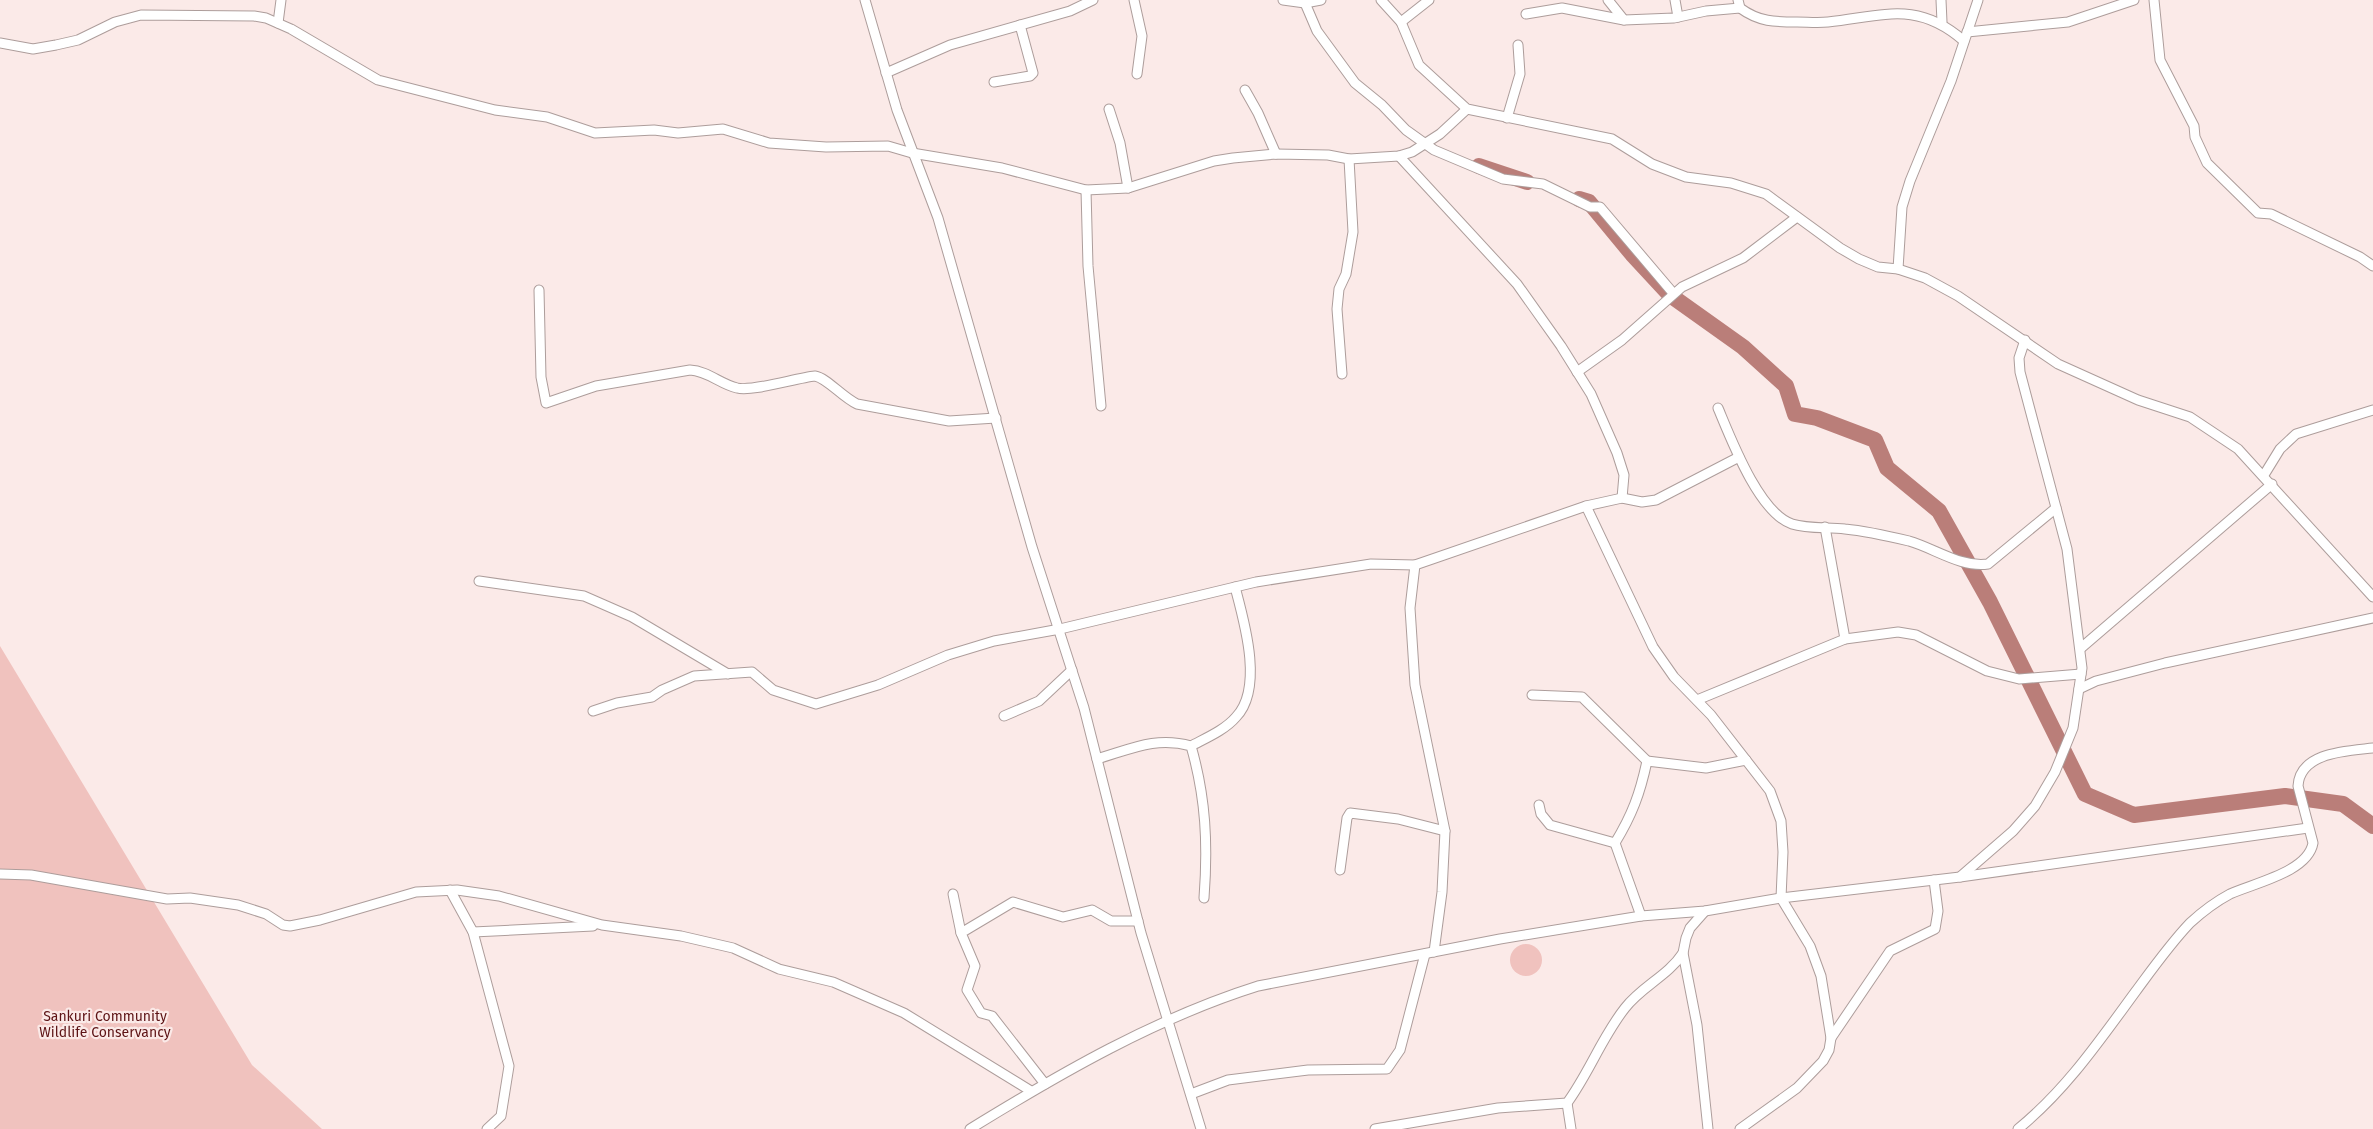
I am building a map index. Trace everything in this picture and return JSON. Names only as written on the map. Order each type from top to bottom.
[{"type":"street","points":[[278,22],[281,0]]},
{"type":"street","points":[[865,0],[886,74],[912,153],[938,218],[1032,547],[1072,670],[1097,759],[1138,921],[1201,1129]]},
{"type":"street","points":[[886,74],[950,45],[1070,11],[1093,0]]},
{"type":"street","points":[[1134,0],[1142,36],[1137,74]]},
{"type":"street","points":[[1283,0],[1304,2],[1321,0]]},
{"type":"street","points":[[1380,0],[1401,22],[1419,65],[1467,109],[1572,129],[1612,139],[1652,164],[1686,177],[1732,183],[1761,192],[1840,248],[1878,267],[1898,269],[1925,278],[1958,296],[2058,364],[2138,400],[2190,418],[2238,449],[2264,475],[2373,597]]},
{"type":"street","points":[[1401,22],[1429,0]]},
{"type":"street","points":[[1608,0],[1624,20]]},
{"type":"street","points":[[1675,0],[1678,17]]},
{"type":"street","points":[[1941,0],[1942,22]]},
{"type":"street","points":[[1898,269],[1902,207],[1910,180],[1951,81],[1978,0]]},
{"type":"street","points":[[1526,14],[1562,8],[1624,20],[1678,17],[1739,4],[1755,18],[1770,22],[1828,22],[1890,12],[1921,15],[1942,22],[1966,37],[2068,22],[2134,0]]},
{"type":"street","points":[[2154,0],[2160,60],[2194,126],[2196,137],[2207,163],[2258,213],[2271,214],[2360,257],[2373,266]]},
{"type":"street","points":[[1304,2],[1317,30],[1355,83],[1382,105],[1406,130],[1434,150],[1503,179],[1543,184],[1590,207],[1600,207],[1605,210],[1673,293]]},
{"type":"street","points":[[0,43],[28,49],[41,48],[78,40],[128,18],[156,14],[254,16],[278,22],[378,80],[495,110],[547,117],[595,133],[654,130],[678,133],[723,129],[769,143],[826,147],[888,146],[912,153],[1002,168],[1086,190],[1128,188],[1214,160],[1276,154],[1328,155],[1349,158],[1399,156],[1412,152],[1440,134],[1467,109]]},
{"type":"street","points":[[994,82],[1030,76],[1033,73],[1020,25]]},
{"type":"street","points":[[1507,118],[1518,80],[1518,45]]},
{"type":"street","points":[[1245,90],[1258,113],[1276,154]]},
{"type":"street","points":[[1109,109],[1120,143],[1128,188]]},
{"type":"street","points":[[1399,156],[1516,284],[1577,372],[1591,394],[1618,453],[1624,475],[1622,498]]},
{"type":"street","points":[[1342,374],[1337,309],[1339,289],[1346,274],[1353,232],[1349,158]]},
{"type":"street","points":[[1086,190],[1088,266],[1101,406]]},
{"type":"street","points":[[1577,372],[1622,340],[1673,293],[1694,280],[1743,258],[1798,217]]},
{"type":"street","points":[[539,290],[541,377],[546,403],[596,386],[690,370],[702,371],[722,383],[740,389],[814,376],[820,377],[845,399],[857,404],[950,421],[996,418]]},
{"type":"street","points":[[1960,877],[2013,831],[2036,806],[2055,772],[2073,728],[2081,674],[2081,648],[2067,549],[2020,372],[2019,358],[2025,340]]},
{"type":"street","points":[[1718,408],[1739,457],[1756,488],[1784,520],[1796,525],[1846,529],[1909,541],[1957,560],[1982,565],[1988,564],[2056,508]]},
{"type":"street","points":[[2264,475],[2280,449],[2296,434],[2373,410]]},
{"type":"street","points":[[593,711],[616,703],[652,697],[662,690],[694,676],[752,672],[773,690],[816,704],[878,685],[948,655],[976,646],[1060,629],[1235,588],[1371,564],[1415,565],[1586,506],[1622,498],[1642,502],[1656,500],[1739,457]]},
{"type":"street","points":[[2081,648],[2272,484]]},
{"type":"street","points":[[1586,506],[1654,647],[1674,677],[1696,700],[1770,791],[1781,821],[1783,852],[1781,898],[1817,962],[1831,1038],[1829,1050],[1823,1062],[1797,1088],[1740,1129]]},
{"type":"street","points":[[1825,527],[1845,639]]},
{"type":"street","points":[[1190,1094],[1228,1080],[1308,1070],[1387,1068],[1400,1050],[1430,953],[1442,892],[1445,831],[1415,685],[1410,608],[1415,565]]},
{"type":"street","points":[[479,581],[584,596],[632,617],[728,674]]},
{"type":"street","points":[[1097,759],[1160,741],[1174,741],[1191,746],[1237,717],[1244,705],[1248,690],[1250,658],[1246,627],[1235,588]]},
{"type":"street","points":[[2079,689],[2096,682],[2165,663],[2373,618]]},
{"type":"street","points":[[1696,700],[1845,639],[1898,632],[1916,635],[1987,671],[2019,679],[2081,674]]},
{"type":"street","points":[[1004,716],[1039,701],[1072,670]]},
{"type":"street","points":[[1532,695],[1582,697],[1647,761],[1706,768],[1746,760]]},
{"type":"street","points":[[1191,746],[1202,794],[1207,843],[1204,898]]},
{"type":"street","points":[[2018,1129],[2061,1089],[2161,957],[2190,923],[2207,908],[2230,895],[2296,866],[2307,858],[2312,851],[2313,843],[2298,786],[2299,779],[2306,766],[2312,761],[2336,754],[2373,748]]},
{"type":"street","points":[[1615,843],[1630,819],[1640,796],[1647,761]]},
{"type":"street","points":[[1539,805],[1541,814],[1550,825],[1615,843]]},
{"type":"street","points":[[1340,870],[1347,818],[1350,813],[1398,818],[1445,831]]},
{"type":"street","points":[[970,1129],[1031,1091],[1132,1037],[1231,994],[1258,986],[1500,938],[1641,916],[1705,911],[1781,898],[1960,877],[2308,828]]},
{"type":"street","points":[[1615,843],[1641,916]]},
{"type":"street","points":[[0,874],[31,874],[167,899],[190,898],[238,905],[266,914],[283,925],[290,926],[320,920],[416,892],[450,890],[499,896],[602,925],[681,936],[733,948],[779,969],[832,982],[904,1013],[1031,1091]]},
{"type":"street","points":[[1831,1038],[1890,951],[1934,929],[1938,911],[1934,880]]},
{"type":"street","points":[[450,890],[473,932],[509,1066],[501,1116],[487,1129]]},
{"type":"street","points":[[953,894],[961,933],[976,966],[967,990],[981,1013],[992,1016],[1045,1084]]},
{"type":"street","points":[[961,933],[1013,902],[1063,917],[1092,910],[1111,921],[1138,921]]},
{"type":"street","points":[[1705,911],[1690,928],[1683,954],[1697,1025],[1708,1129]]},
{"type":"street","points":[[473,932],[602,925]]},
{"type":"street","points":[[1571,1129],[1567,1103],[1584,1079],[1625,1007],[1639,992],[1668,972],[1683,954]]},
{"type":"street","points":[[1376,1129],[1498,1108],[1567,1103]]},
{"type":"green space","name":"Sankuri Community Wildlife Conservancy","points":[[0,646],[252,1065],[322,1129],[0,1129]]},
{"type":"green space","points":[[1526,944],[1538,948],[1542,960],[1538,972],[1526,976],[1514,972],[1510,960],[1514,948]]},
{"type":"waterway","points":[[1479,166],[1527,182]]},
{"type":"waterway","points":[[1579,199],[1589,202],[1632,254],[1670,295],[1743,347],[1786,386],[1795,414],[1817,418],[1875,440],[1887,468],[1939,511],[1990,602],[2085,794],[2134,815],[2285,796],[2343,804],[2373,826]]}]
